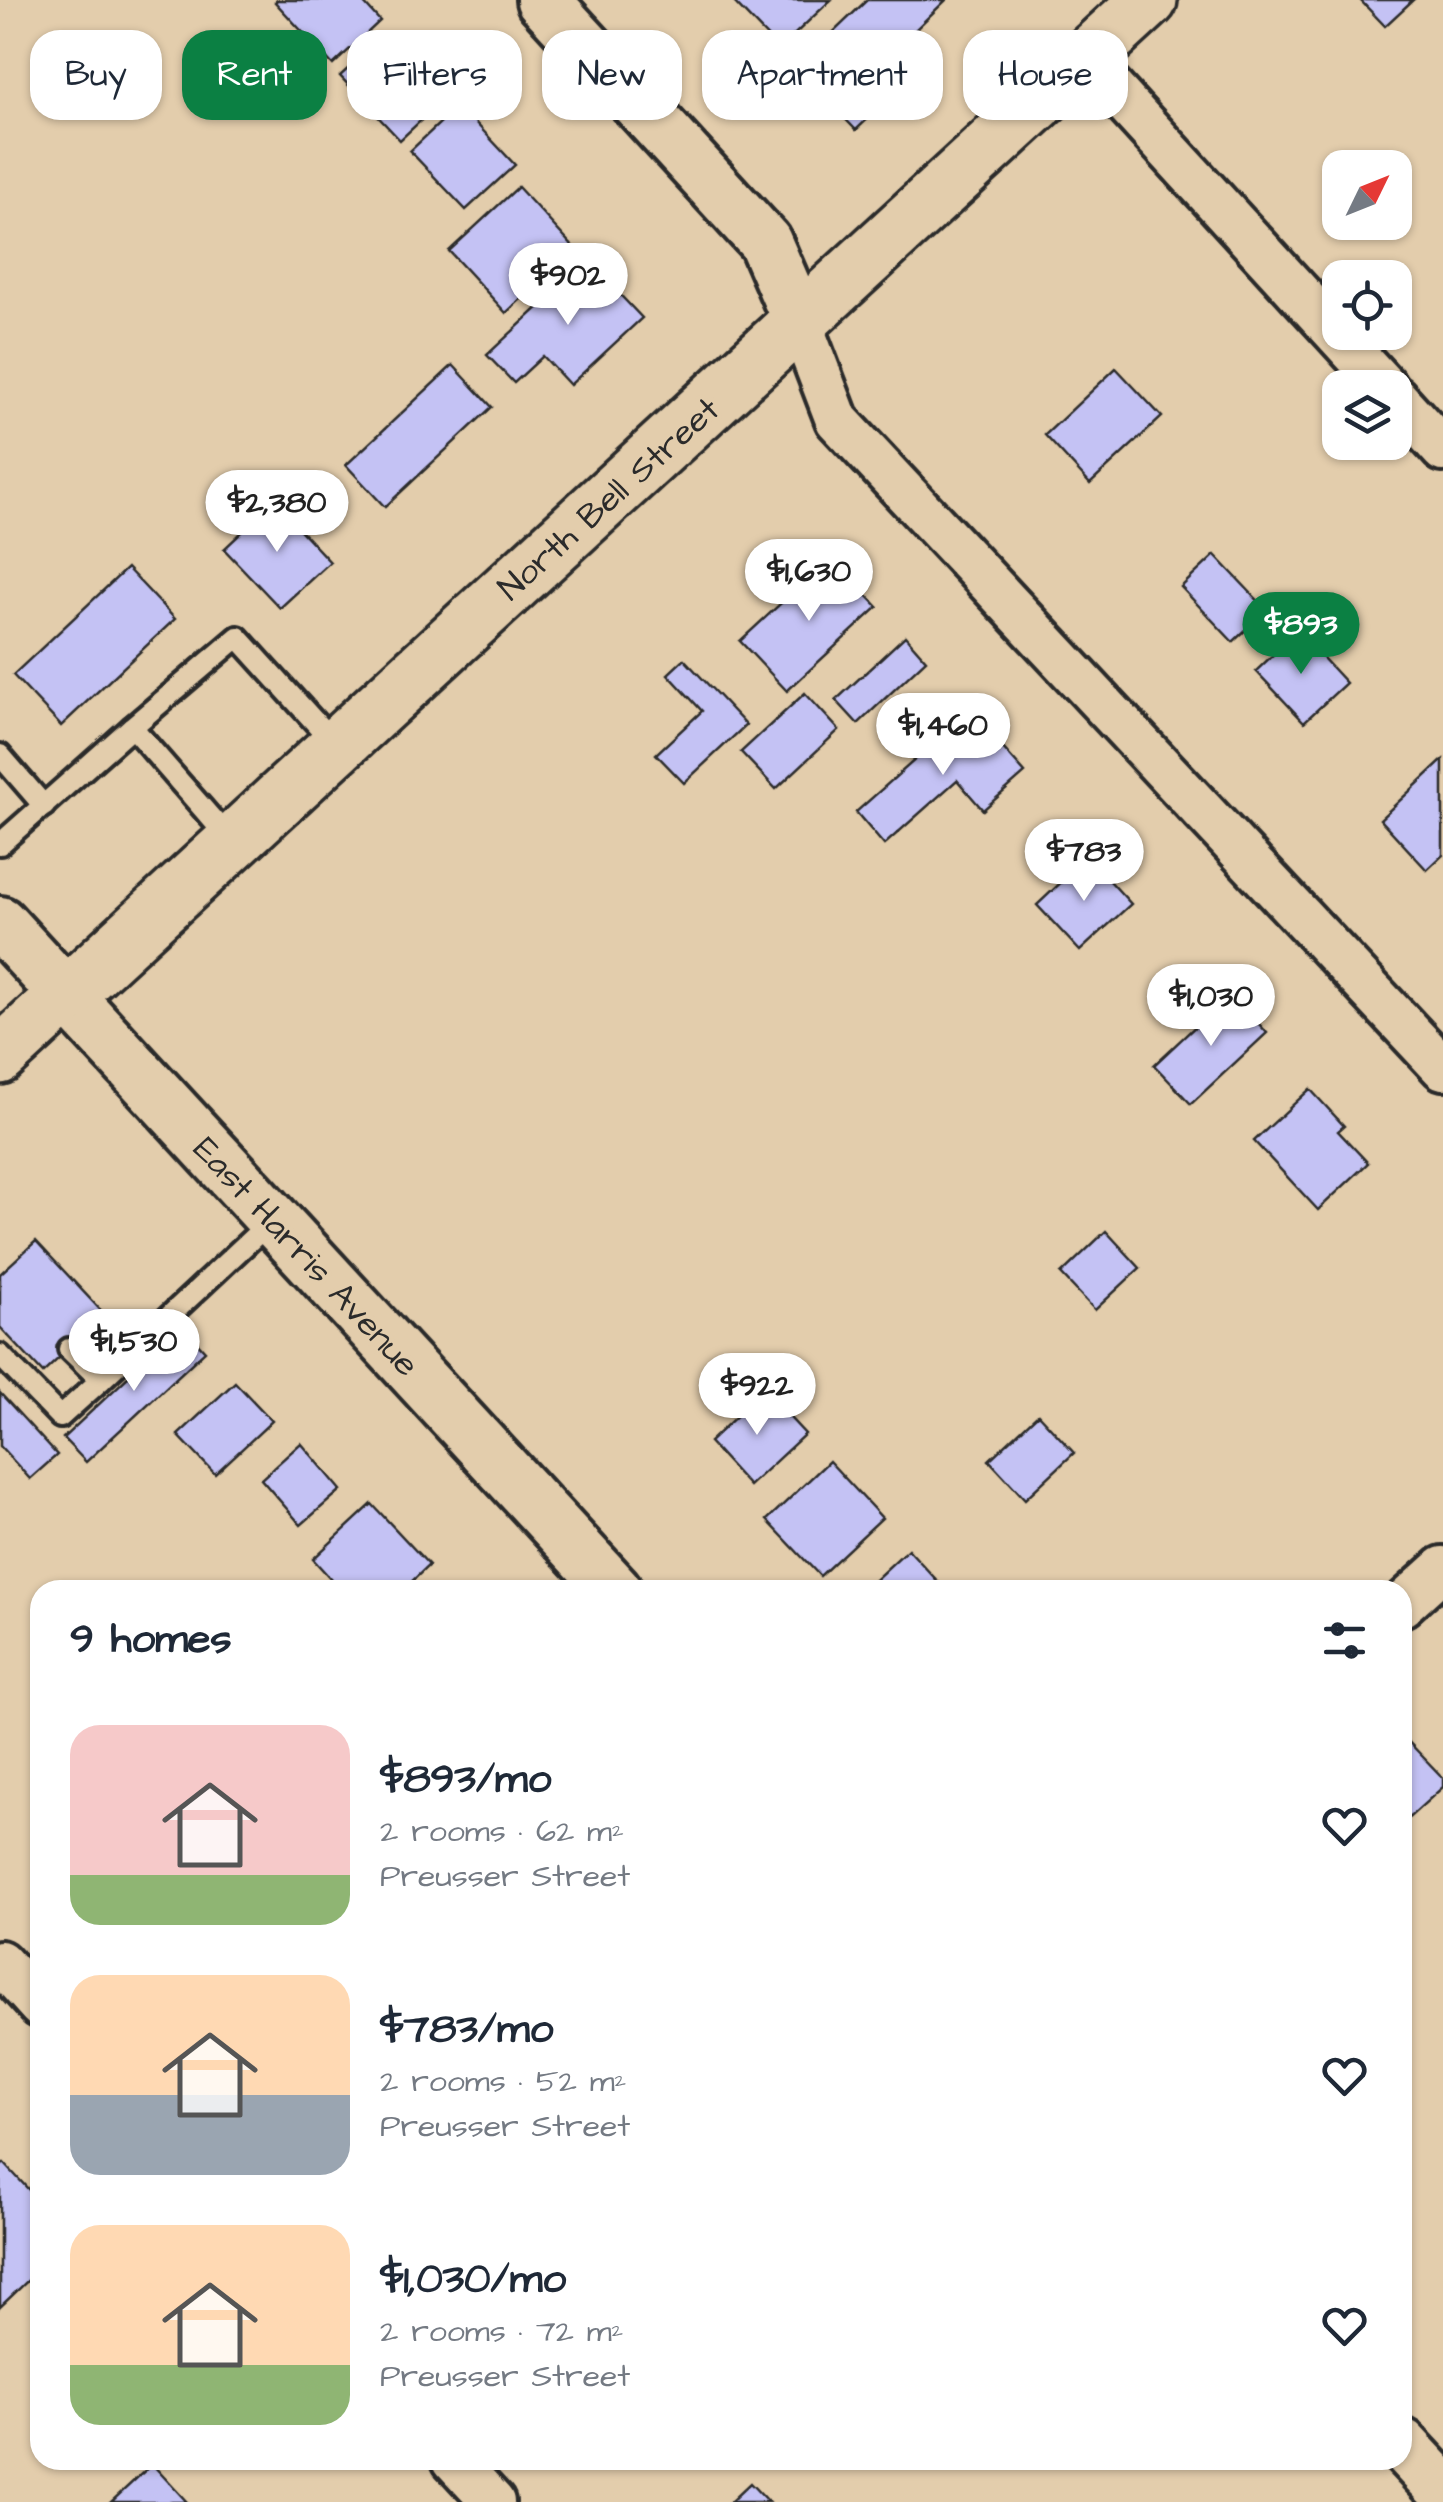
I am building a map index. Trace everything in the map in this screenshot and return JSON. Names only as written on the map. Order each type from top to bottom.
[{"type":"main road","name":"North Bell Street","points":[[1115,30],[1148,0]]},
{"type":"main road","name":"North Bell Street","points":[[0,1056],[1018,120]]},
{"type":"street","points":[[543,0],[765,242],[837,420],[1443,1068]]},
{"type":"street","points":[[1128,106],[1370,370]]},
{"type":"street","points":[[1412,416],[1443,450]]},
{"type":"street","name":"East Harris Avenue","points":[[0,922],[606,1580]]},
{"type":"street","points":[[1412,1595],[1443,1568]]},
{"type":"street","points":[[0,1962],[30,1995]]},
{"type":"street","points":[[1412,2456],[1443,2489]]},
{"type":"street","points":[[464,2470],[493,2502]]},
{"type":"lane","points":[[0,844],[238,637],[338,746]]},
{"type":"lane","points":[[132,728],[232,843]]},
{"type":"lane","points":[[0,755],[44,806]]},
{"type":"lane","points":[[0,1355],[60,1418],[273,1219]]},
{"type":"lane","points":[[69,1349],[101,1380]]},
{"type":"building","points":[[361,0],[380,21],[370,30],[347,30],[347,52],[333,65],[327,58],[327,30],[301,30],[275,2]]},
{"type":"building","points":[[732,0],[831,0],[799,30],[761,30]]},
{"type":"building","points":[[867,0],[946,0],[917,30],[836,30]]},
{"type":"building","points":[[1360,0],[1413,0],[1385,26]]},
{"type":"building","points":[[381,120],[421,120],[400,140]]},
{"type":"building","points":[[443,120],[473,120],[515,165],[466,210],[410,151]]},
{"type":"building","points":[[846,120],[867,120],[856,130]]},
{"type":"building","points":[[518,187],[575,249],[506,313],[449,251]]},
{"type":"building","points":[[588,261],[642,318],[570,385],[543,356],[514,383],[487,355]]},
{"type":"building","points":[[453,365],[492,407],[385,507],[346,465]]},
{"type":"building","points":[[1116,368],[1162,417],[1090,484],[1045,435]]},
{"type":"building","points":[[274,502],[330,562],[280,608],[224,549]]},
{"type":"building","points":[[1215,555],[1267,610],[1233,642],[1181,587]]},
{"type":"building","points":[[831,557],[878,607],[787,691],[740,641]]},
{"type":"building","points":[[127,568],[175,619],[61,726],[13,675]]},
{"type":"building","points":[[1298,631],[1346,683],[1304,722],[1256,671]]},
{"type":"building","points":[[905,636],[926,660],[858,724],[836,700]]},
{"type":"building","points":[[684,659],[746,725],[684,783],[656,754],[702,711],[668,674]]},
{"type":"building","points":[[805,693],[839,730],[776,789],[741,752]]},
{"type":"building","points":[[970,711],[1025,773],[983,810],[957,780],[884,845],[856,812]]},
{"type":"building","points":[[1443,760],[1443,855],[1427,870],[1380,819]]},
{"type":"building","points":[[1088,857],[1131,904],[1080,951],[1037,905]]},
{"type":"building","points":[[1231,993],[1267,1033],[1191,1104],[1154,1065]]},
{"type":"building","points":[[1310,1089],[1344,1126],[1338,1131],[1368,1163],[1318,1210],[1254,1141]]},
{"type":"building","points":[[1106,1231],[1140,1268],[1095,1310],[1061,1274]]},
{"type":"building","points":[[36,1241],[105,1315],[43,1373],[0,1327],[0,1274]]},
{"type":"building","points":[[182,1326],[205,1351],[86,1462],[63,1438]]},
{"type":"building","points":[[235,1382],[272,1421],[215,1474],[178,1435]]},
{"type":"building","points":[[764,1390],[805,1434],[749,1486],[709,1442]]},
{"type":"building","points":[[0,1393],[57,1455],[30,1479],[0,1446]]},
{"type":"building","points":[[1038,1414],[1074,1453],[1025,1499],[989,1460]]},
{"type":"building","points":[[301,1443],[341,1490],[301,1525],[261,1479]]},
{"type":"building","points":[[829,1461],[882,1518],[820,1576],[767,1520]]},
{"type":"building","points":[[372,1504],[429,1565],[413,1580],[332,1580],[313,1559]]},
{"type":"building","points":[[908,1549],[937,1580],[875,1580]]},
{"type":"building","points":[[1412,1745],[1443,1778],[1443,1787],[1412,1815]]},
{"type":"building","points":[[4,2163],[30,2191],[30,2278],[0,2307],[0,2167]]},
{"type":"building","points":[[146,2470],[158,2470],[187,2502],[111,2502]]},
{"type":"building","points":[[750,2483],[768,2502],[730,2502]]}]
